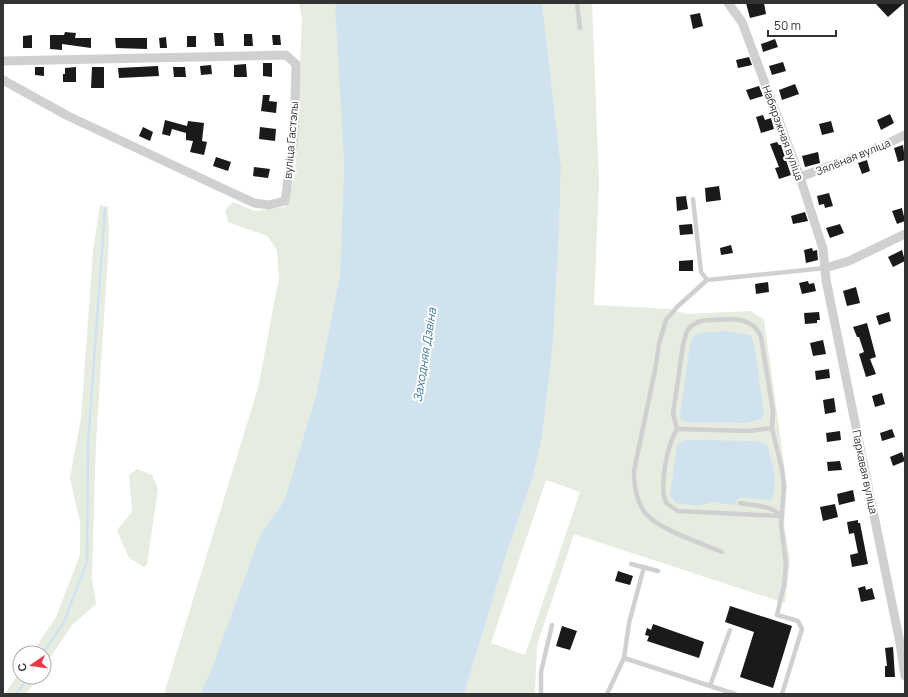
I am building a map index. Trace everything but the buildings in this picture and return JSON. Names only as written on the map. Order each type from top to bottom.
[{"type":"street","name":"Набярэжная вуліца","points":[[728,3],[742,22],[800,177],[823,249],[825,268]]},
{"type":"street","points":[[737,3],[742,22]]},
{"type":"street","name":"вуліца Гастэлы","points":[[3,61],[286,55],[296,64],[294,136],[285,201],[269,205],[254,204],[68,116],[3,80]]},
{"type":"street","name":"Зялёная вуліца","points":[[800,177],[867,152],[905,134]]},
{"type":"street","points":[[825,268],[849,261],[905,234]]},
{"type":"street","name":"Паркавая вуліца","points":[[825,268],[827,288],[900,642],[905,676]]},
{"type":"lane","points":[[577,3],[580,28]]},
{"type":"lane","points":[[693,198],[701,272],[707,280]]},
{"type":"lane","points":[[722,552],[659,525],[647,516],[639,503],[634,487],[634,471],[659,344],[666,320],[677,307],[707,280],[825,268]]},
{"type":"lane","points":[[781,516],[678,511],[671,508],[666,503],[663,490],[669,448],[678,429],[673,414],[683,345],[687,331],[691,326],[700,321],[739,320],[753,324],[758,329],[761,337],[773,410],[772,428],[782,470],[784,486],[781,516],[786,564],[784,585],[777,614],[798,621],[802,629],[782,694]]},
{"type":"lane","points":[[678,429],[749,430],[772,428]]},
{"type":"lane","points":[[740,503],[771,509],[777,511],[781,516]]},
{"type":"lane","points":[[631,564],[658,571]]},
{"type":"lane","points":[[606,694],[624,658],[629,623],[644,567]]},
{"type":"lane","points":[[541,694],[541,672],[552,625]]},
{"type":"lane","points":[[710,686],[730,630]]},
{"type":"lane","points":[[624,658],[735,694]]},
{"type":"shaded area","points":[[299,3],[335,3],[338,25],[344,163],[340,274],[316,395],[284,501],[260,535],[212,668],[200,694],[164,694],[258,388],[279,278],[277,250],[267,236],[228,222],[225,210],[233,202],[255,211],[285,207],[295,176],[302,19]]},
{"type":"shaded area","points":[[542,3],[592,3],[599,182],[594,305],[671,309],[685,314],[750,311],[764,319],[787,486],[784,525],[790,560],[785,603],[574,534],[537,645],[535,694],[464,694],[507,552],[533,477],[542,438],[553,344],[561,166]],"holes":[[[546,480],[580,492],[525,655],[491,643]]]},
{"type":"shaded area","points":[[100,205],[108,207],[109,240],[96,442],[92,578],[96,604],[72,625],[52,655],[52,645],[37,645],[56,617],[80,555],[80,522],[70,478],[81,418],[93,251]]},
{"type":"shaded area","points":[[137,469],[152,475],[158,489],[147,564],[144,567],[129,558],[117,530],[132,512],[129,475]]},
{"type":"shaded area","points":[[12,683],[12,685],[32,685],[26,694],[5,694]]},
{"type":"water","name":"Заходняя Дзвіна","points":[[335,3],[542,3],[561,166],[553,344],[542,438],[533,477],[507,552],[464,694],[200,694],[212,668],[260,535],[284,501],[316,395],[340,274],[344,163]]},
{"type":"water","points":[[727,331],[750,335],[754,344],[764,413],[761,419],[746,423],[686,422],[681,419],[680,415],[690,345],[694,336],[700,333]]},
{"type":"water","points":[[686,440],[757,441],[768,446],[775,481],[775,488],[770,500],[740,497],[733,505],[713,502],[698,506],[676,503],[670,495],[677,447],[680,442]]},
{"type":"waterway","points":[[49,645],[63,624],[87,562],[88,444],[105,209]]},
{"type":"waterway","points":[[16,694],[22,685]]}]
